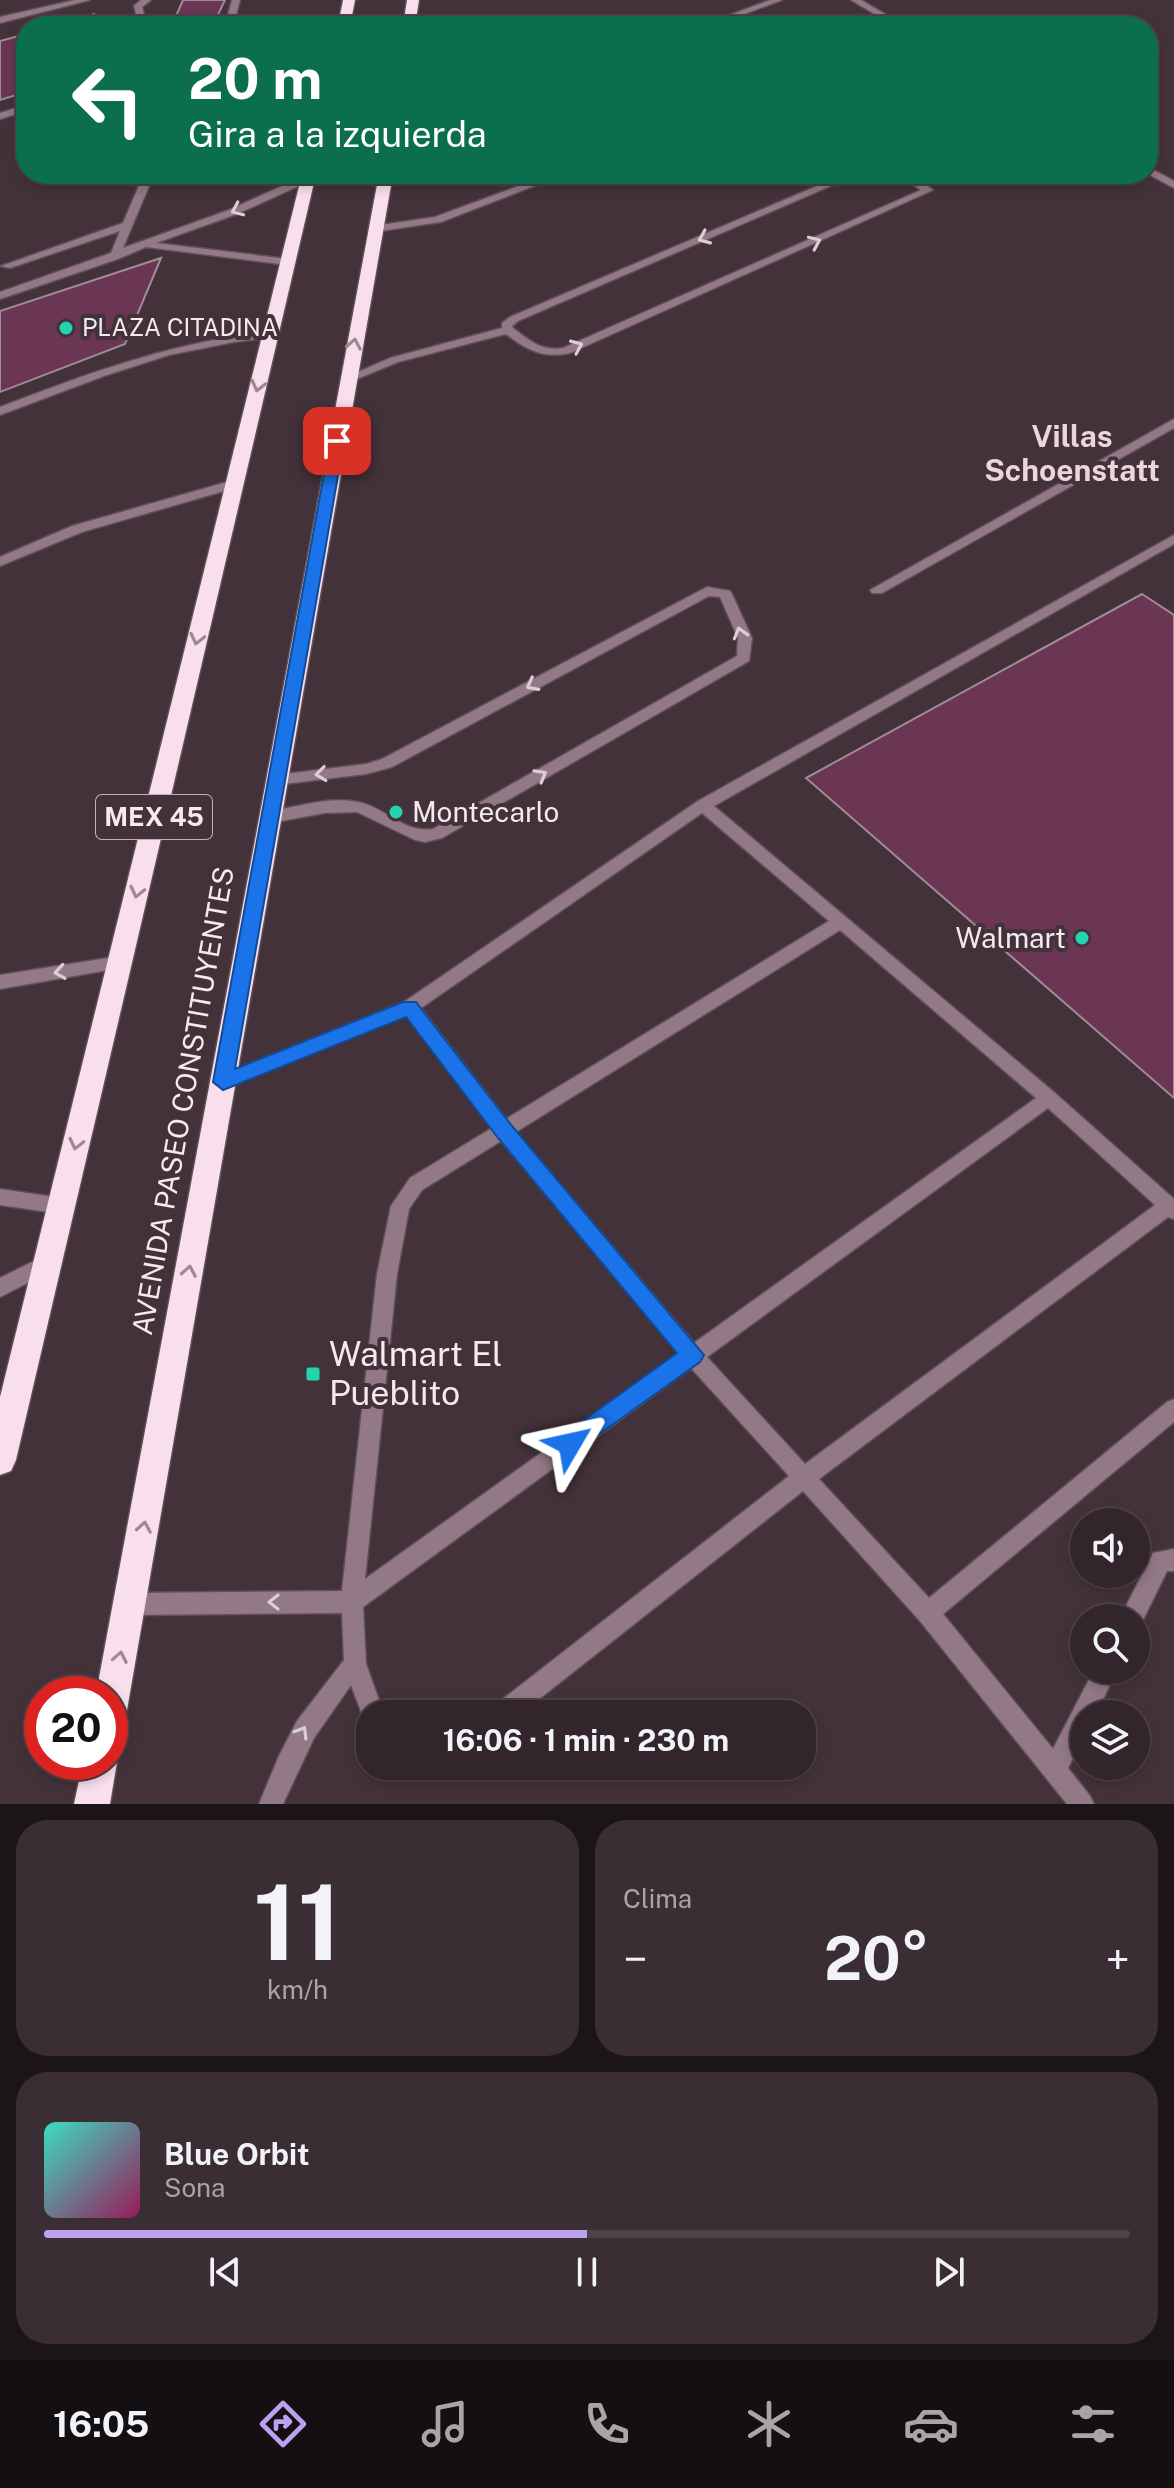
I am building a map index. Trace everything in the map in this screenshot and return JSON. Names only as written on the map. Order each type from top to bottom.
[{"type":"highway","name":"MEX 45","points":[[0,1460],[307,184]]},
{"type":"highway","name":"AVENIDA PASEO CONSTITUYENTES","points":[[116,1676],[384,184]]},
{"type":"highway","points":[[92,1804],[97,1780]]},
{"type":"street","points":[[17,16],[86,0]]},
{"type":"street","points":[[140,16],[138,6],[147,0]]},
{"type":"street","points":[[732,16],[778,0]]},
{"type":"street","points":[[855,0],[883,16]]},
{"type":"street","points":[[114,257],[145,184]]},
{"type":"street","points":[[0,296],[146,246],[233,212],[292,184]]},
{"type":"street","points":[[374,229],[437,220],[533,184]]},
{"type":"street","points":[[830,184],[514,319],[506,325],[508,330],[537,351],[551,355],[566,351],[922,195],[928,190],[921,184]]},
{"type":"street","points":[[6,266],[127,225]]},
{"type":"street","points":[[146,246],[288,262]]},
{"type":"street","points":[[348,379],[394,360],[508,330]]},
{"type":"street","points":[[0,411],[174,348],[224,338],[270,335]]},
{"type":"street","points":[[877,590],[1174,423]]},
{"type":"street","points":[[0,562],[77,529],[234,484]]},
{"type":"street","points":[[223,1082],[410,1007],[703,805],[1174,539]]},
{"type":"street","points":[[270,817],[347,806],[372,812],[407,834],[421,838],[437,834],[734,665],[744,658],[745,638],[725,594],[707,591],[387,763],[366,769],[276,780]]},
{"type":"street","points":[[520,1700],[803,1478],[1171,1208],[1049,1098],[703,805]]},
{"type":"street","points":[[368,1700],[355,1664],[352,1602],[387,1274],[400,1206],[416,1184],[505,1132],[841,922]]},
{"type":"street","points":[[0,982],[120,962]]},
{"type":"street","points":[[410,1007],[505,1132],[692,1355],[928,1613],[1082,1804]]},
{"type":"street","points":[[130,1604],[352,1602],[1049,1098]]},
{"type":"street","points":[[0,1197],[62,1206]]},
{"type":"street","points":[[0,1288],[46,1264]]},
{"type":"street","points":[[928,1613],[1174,1409]]},
{"type":"street","points":[[1139,1604],[1161,1561],[1174,1560]]},
{"type":"street","points":[[271,1804],[295,1744],[322,1700],[355,1664]]},
{"type":"street","points":[[1054,1771],[1099,1684]]},
{"type":"building","points":[[183,0],[225,0],[217,16],[176,16]]},
{"type":"building","points":[[16,37],[16,95],[0,100],[0,41]]},
{"type":"building","name":"PLAZA CITADINA","points":[[161,258],[125,344],[0,392],[0,311]]},
{"type":"building","name":"Walmart","points":[[1142,594],[1174,615],[1174,1098],[806,778]]},
{"type":"place","name":"PLAZA CITADINA","points":[[66,328]]},
{"type":"place","name":"Montecarlo","points":[[396,812]]},
{"type":"place","name":"Walmart","points":[[1082,938]]},
{"type":"place","name":"Walmart El Pueblito","points":[[313,1374]]},
{"type":"district","name":"Villas Schoenstatt","points":[[1072,454]]},
{"type":"route","points":[[337,441],[223,1082],[410,1007],[505,1132],[692,1355],[570,1444]]}]
